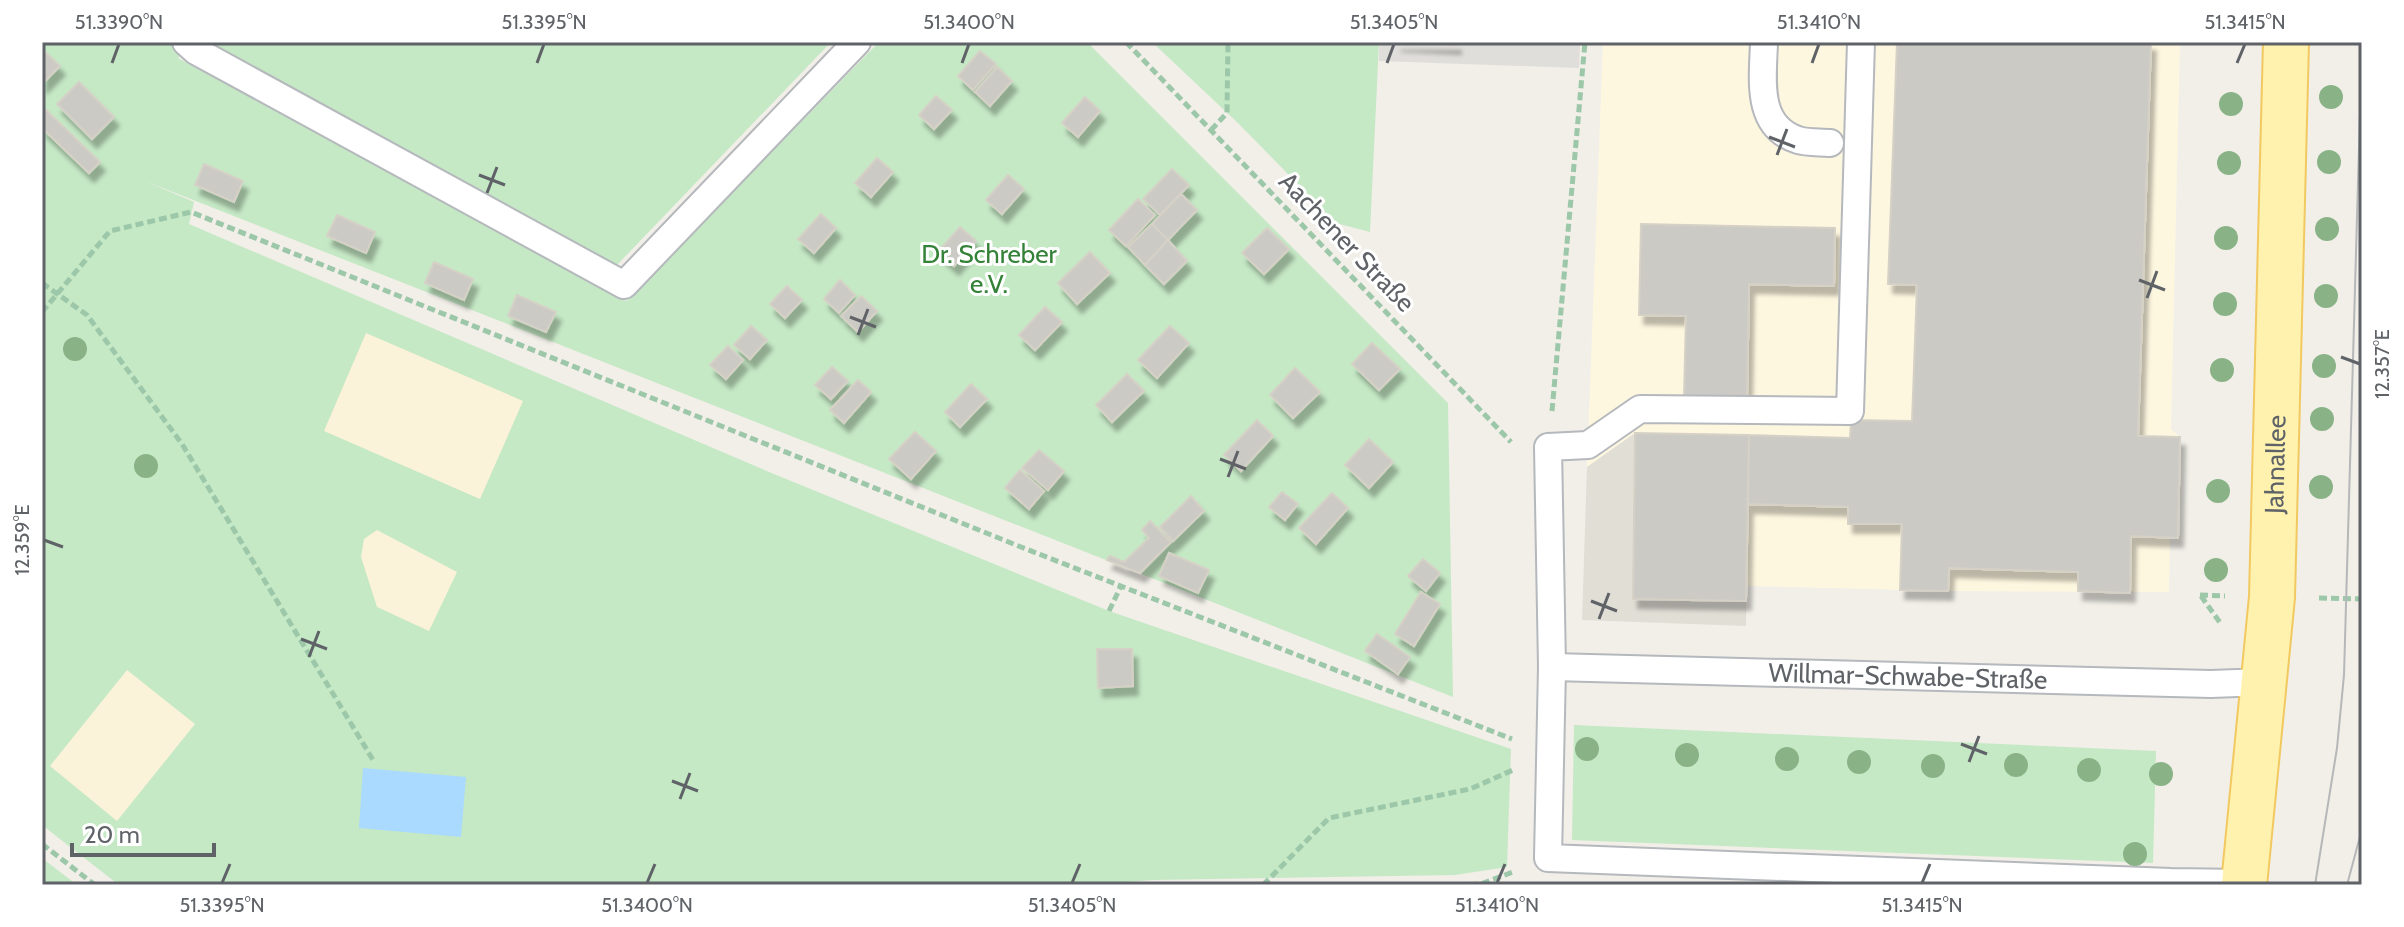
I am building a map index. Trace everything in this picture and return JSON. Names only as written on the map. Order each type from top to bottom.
[{"type":"main road","name":"Jahnallee","points":[[2244,884],[2273,570],[2286,42]]},
{"type":"lane","points":[[186,42],[196,51],[624,285],[857,42]]},
{"type":"lane","points":[[1764,42],[1766,112],[1780,132],[1801,141],[1830,143]]},
{"type":"lane","points":[[1861,42],[1850,411],[1640,409],[1588,445],[1548,447],[1552,667],[1548,858],[2244,884]]},
{"type":"lane","name":"Willmar-Schwabe-Straße","points":[[1552,667],[2211,684],[2264,682]]},
{"type":"path","name":"Aachener Straße","points":[[1126,42],[1513,444],[1548,447]]},
{"type":"path","points":[[1211,130],[1227,113],[1228,42]]},
{"type":"path","points":[[1548,447],[1585,42]]},
{"type":"path","points":[[42,312],[110,231],[191,212],[1121,586],[1550,754]]},
{"type":"path","points":[[42,283],[87,315],[182,444],[373,760]]},
{"type":"path","points":[[1109,611],[1121,586]]},
{"type":"path","points":[[2306,598],[2362,599]]},
{"type":"path","points":[[1263,885],[1329,818],[1470,789],[1550,754]]},
{"type":"path","points":[[42,844],[95,885]]},
{"type":"path","points":[[1458,885],[1483,884],[1548,858]]},
{"type":"shaded area","points":[[1379,42],[1580,42],[1579,68],[1379,61]]},
{"type":"shaded area","points":[[1603,42],[2180,42],[2171,429],[2180,437],[2178,538],[2170,538],[2169,592],[1746,586],[1635,433],[1587,467]]},
{"type":"shaded area","points":[[1635,433],[1749,435],[1746,626],[1582,620],[1587,467]]},
{"type":"green space","name":"Dr. Schreber e.V.","points":[[42,42],[191,42],[178,58],[626,301],[879,42],[1087,42],[1448,403],[1453,697],[145,181],[194,202],[189,224],[769,472],[1109,611],[1511,749],[1507,867],[1455,875],[1152,880],[1085,885],[119,885],[42,825]]},
{"type":"green space","points":[[218,42],[831,42],[617,265],[210,50]]},
{"type":"green space","points":[[1152,42],[1379,42],[1370,232],[1336,223],[1239,124]]},
{"type":"green space","points":[[1574,725],[2156,751],[2153,863],[1572,840]]},
{"type":"green space","points":[[42,858],[77,885],[42,885]]},
{"type":"sand","points":[[366,333],[523,401],[480,499],[324,431]]},
{"type":"sand","points":[[377,530],[457,572],[429,631],[377,607],[361,557],[364,539]]},
{"type":"sand","points":[[127,670],[195,724],[117,821],[50,766]]},
{"type":"water","points":[[363,768],[466,777],[461,837],[359,828]]},
{"type":"building","points":[[1396,42],[1456,42],[1456,45]]},
{"type":"building","points":[[1897,42],[2151,42],[2138,436],[2180,437],[2178,538],[2131,536],[2130,593],[2078,591],[2078,572],[1949,568],[1948,591],[1900,590],[1902,524],[1848,524],[1848,507],[1748,504],[1749,435],[1850,438],[1851,420],[1912,421],[1917,285],[1888,284]]},
{"type":"building","points":[[42,49],[60,66],[42,84]]},
{"type":"building","points":[[980,51],[996,64],[973,90],[958,76]]},
{"type":"building","points":[[997,67],[1012,81],[990,106],[975,92]]},
{"type":"building","points":[[79,82],[114,117],[92,139],[57,104]]},
{"type":"building","points":[[936,96],[952,110],[934,129],[919,115]]},
{"type":"building","points":[[1085,97],[1100,111],[1078,137],[1062,123]]},
{"type":"building","points":[[42,106],[100,162],[89,173],[42,128]]},
{"type":"building","points":[[877,158],[893,172],[871,197],[855,183]]},
{"type":"building","points":[[204,164],[243,181],[234,202],[195,185]]},
{"type":"building","points":[[1172,169],[1189,185],[1160,215],[1143,199]]},
{"type":"building","points":[[1008,175],[1024,189],[1002,214],[986,200]]},
{"type":"building","points":[[1181,194],[1197,210],[1168,240],[1152,224]]},
{"type":"building","points":[[1138,199],[1155,215],[1126,246],[1109,230]]},
{"type":"building","points":[[821,214],[836,228],[814,253],[798,239]]},
{"type":"building","points":[[337,215],[375,232],[366,253],[327,236]]},
{"type":"building","points":[[1152,224],[1168,240],[1145,265],[1128,247]]},
{"type":"building","points":[[1641,224],[1835,228],[1834,286],[1749,284],[1747,398],[1684,397],[1686,316],[1639,315]]},
{"type":"building","points":[[960,227],[976,241],[954,266],[938,252]]},
{"type":"building","points":[[1267,228],[1289,249],[1264,274],[1242,253]]},
{"type":"building","points":[[1168,240],[1187,261],[1164,284],[1145,265]]},
{"type":"building","points":[[1090,252],[1110,273],[1077,304],[1058,283]]},
{"type":"building","points":[[434,262],[473,279],[464,300],[425,283]]},
{"type":"building","points":[[840,280],[855,295],[839,313],[824,299]]},
{"type":"building","points":[[787,286],[802,300],[785,318],[770,304]]},
{"type":"building","points":[[517,295],[556,312],[546,332],[508,316]]},
{"type":"building","points":[[861,296],[877,311],[858,332],[841,316]]},
{"type":"building","points":[[1045,307],[1062,322],[1035,350],[1019,335]]},
{"type":"building","points":[[751,326],[767,340],[750,359],[734,345]]},
{"type":"building","points":[[1170,326],[1189,343],[1157,378],[1138,360]]},
{"type":"building","points":[[1372,343],[1400,369],[1379,390],[1352,364]]},
{"type":"building","points":[[728,346],[743,360],[726,379],[710,365]]},
{"type":"building","points":[[832,367],[848,381],[831,399],[815,385]]},
{"type":"building","points":[[1295,368],[1320,392],[1293,418],[1270,395]]},
{"type":"building","points":[[1127,374],[1144,391],[1112,422],[1096,405]]},
{"type":"building","points":[[858,380],[871,392],[844,423],[830,410]]},
{"type":"building","points":[[971,384],[987,399],[960,427],[945,412]]},
{"type":"building","points":[[1257,420],[1273,436],[1241,471],[1224,455]]},
{"type":"building","points":[[915,432],[936,451],[911,479],[889,459]]},
{"type":"building","points":[[1635,433],[1749,435],[1746,601],[1633,599]]},
{"type":"building","points":[[1369,439],[1393,462],[1369,488],[1345,465]]},
{"type":"building","points":[[1039,450],[1064,471],[1048,490],[1022,468]]},
{"type":"building","points":[[1020,470],[1044,491],[1029,509],[1005,488]]},
{"type":"building","points":[[1282,492],[1298,504],[1285,520],[1269,507]]},
{"type":"building","points":[[1332,493],[1348,508],[1316,544],[1299,528]]},
{"type":"building","points":[[1191,496],[1204,511],[1173,541],[1160,527]]},
{"type":"building","points":[[1150,521],[1171,542],[1140,573],[1107,560],[1110,556],[1124,562],[1149,538],[1142,530]]},
{"type":"building","points":[[1169,553],[1209,570],[1198,593],[1159,576]]},
{"type":"building","points":[[1423,559],[1440,573],[1426,591],[1408,576]]},
{"type":"building","points":[[1421,592],[1440,604],[1414,646],[1395,634]]},
{"type":"building","points":[[1377,634],[1410,657],[1398,674],[1365,651]]},
{"type":"building","points":[[1097,649],[1132,649],[1133,686],[1098,688]]},
{"type":"tram line","points":[[2315,885],[2337,748],[2344,675],[2362,42]]},
{"type":"tram line","points":[[2347,885],[2362,829]]}]
